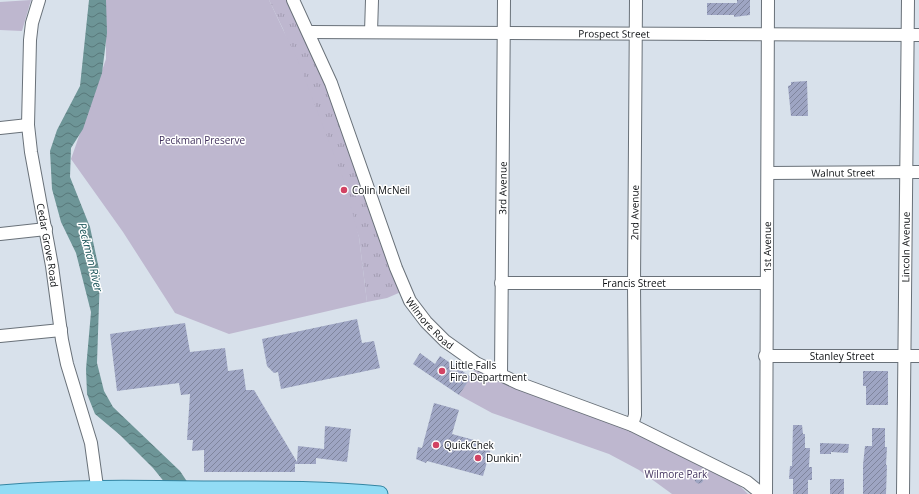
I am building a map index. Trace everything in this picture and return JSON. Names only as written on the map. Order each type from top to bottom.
[{"type":"main road","points":[[0,493],[52,488],[97,491],[158,488],[380,494]]},
{"type":"street","name":"Cedar Grove Road","points":[[39,0],[32,23],[30,40],[28,126],[35,178],[46,229],[61,330],[68,364],[91,443],[97,491]]},
{"type":"street","name":"Wilmore Road","points":[[293,0],[309,32],[331,83],[396,268],[410,301],[426,322],[445,341],[476,363],[501,375],[632,425],[747,482],[762,494]]},
{"type":"street","points":[[371,32],[372,0]]},
{"type":"street","name":"3rd Avenue","points":[[501,375],[504,0]]},
{"type":"street","name":"2nd Avenue","points":[[632,425],[635,415],[634,284],[637,34],[636,0]]},
{"type":"street","name":"1st Avenue","points":[[766,494],[765,356],[768,173],[768,0]]},
{"type":"street","name":"Lincoln Avenue","points":[[903,494],[905,356],[913,172],[913,35],[908,0]]},
{"type":"street","name":"Prospect Street","points":[[309,32],[913,35]]},
{"type":"street","points":[[0,128],[28,126]]},
{"type":"street","name":"Walnut Street","points":[[768,173],[913,172]]},
{"type":"street","points":[[0,234],[46,229]]},
{"type":"street","name":"Francis Street","points":[[501,283],[766,283]]},
{"type":"street","points":[[0,336],[61,330]]},
{"type":"street","name":"Stanley Street","points":[[765,356],[919,356]]},
{"type":"green space","points":[[31,0],[22,31],[0,30],[0,2]]},
{"type":"green space","name":"Peckman Preserve","points":[[106,0],[269,0],[298,61],[343,178],[359,237],[367,302],[229,334],[175,313],[123,232],[71,159],[106,59]]},
{"type":"green space","points":[[269,0],[287,0],[322,77],[401,292],[387,298],[367,302],[359,237],[283,29]]},
{"type":"green space","name":"Wilmore Park","points":[[476,368],[617,425],[736,482],[748,494],[672,494],[639,470],[609,454],[492,413],[459,395]]},
{"type":"water","name":"Peckman River","points":[[89,0],[106,0],[107,33],[102,73],[83,129],[71,148],[70,177],[90,227],[100,274],[97,363],[104,391],[113,407],[180,471],[192,489],[174,494],[153,468],[120,435],[95,414],[87,394],[86,369],[91,312],[76,253],[61,222],[52,189],[50,151],[57,130],[80,86]]},
{"type":"building","points":[[737,0],[750,0],[750,15],[734,17],[734,15],[707,15],[707,3],[737,3]]},
{"type":"building","points":[[807,81],[808,116],[791,116],[788,86],[791,85],[791,82]]},
{"type":"building","points":[[357,319],[362,343],[374,341],[380,368],[281,389],[278,372],[274,373],[267,366],[262,339]]},
{"type":"building","points":[[185,323],[190,352],[225,348],[228,371],[243,369],[246,390],[254,390],[297,462],[298,446],[324,449],[325,426],[351,429],[347,462],[316,458],[316,464],[295,464],[295,472],[204,472],[204,450],[192,451],[193,440],[187,440],[190,394],[181,395],[179,383],[117,391],[110,334]]},
{"type":"building","name":"Little Falls Fire Department","points":[[420,353],[435,364],[440,356],[471,377],[459,395],[413,364]]},
{"type":"building","points":[[863,371],[888,371],[888,405],[866,405],[866,386],[863,386]]},
{"type":"building","points":[[434,403],[459,410],[452,434],[492,445],[483,476],[427,461],[426,463],[416,459],[418,447],[422,448]]},
{"type":"building","points":[[793,425],[802,425],[803,434],[805,434],[805,448],[810,448],[809,467],[812,467],[812,480],[808,480],[808,494],[793,494],[793,479],[789,479],[790,466],[792,466]]},
{"type":"building","points":[[872,428],[885,428],[885,447],[887,447],[886,494],[863,494],[863,465],[865,446],[872,446]]},
{"type":"building","points":[[820,443],[849,444],[848,453],[831,452],[831,454],[820,454]]},
{"type":"building","points":[[697,475],[701,475],[703,479],[701,483],[697,483],[695,481],[695,477]]},
{"type":"building","points":[[830,479],[844,479],[844,494],[830,494]]},
{"type":"place","name":"Colin McNeil","points":[[344,190]]},
{"type":"place","name":"Little Falls Fire Department","points":[[442,371]]},
{"type":"place","name":"QuickChek","points":[[436,445]]},
{"type":"place","name":"Dunkin'","points":[[478,458]]}]
